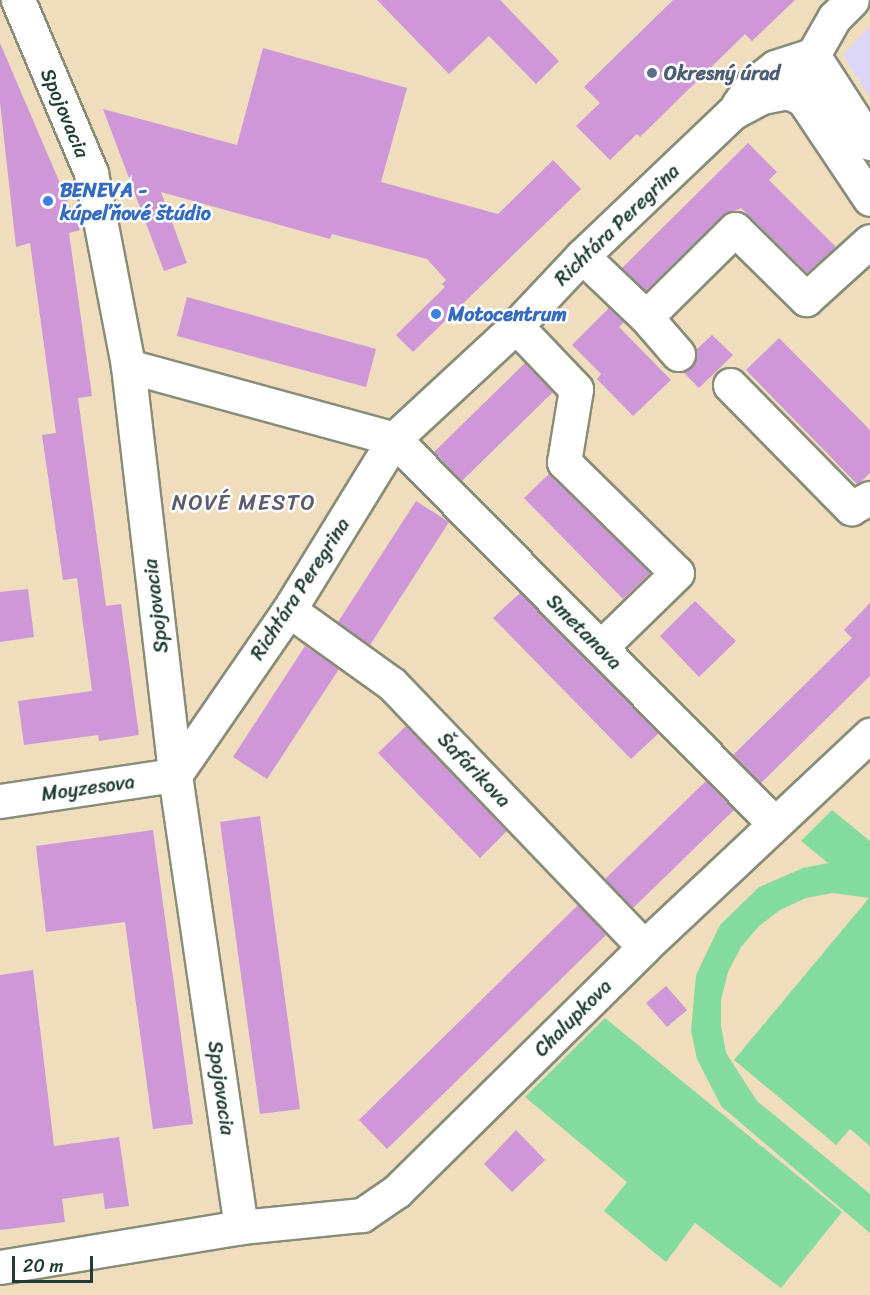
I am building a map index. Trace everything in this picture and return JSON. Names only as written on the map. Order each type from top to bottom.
[{"type":"street","name":"Spojovacia","points":[[18,0],[91,173],[128,366],[175,775],[241,1227]]},
{"type":"street","points":[[852,0],[834,18],[813,55],[803,99],[870,199]]},
{"type":"street","points":[[732,113],[752,85],[775,67],[813,55]]},
{"type":"street","points":[[813,55],[870,143]]},
{"type":"street","name":"Richtára Peregrina","points":[[175,775],[289,610],[394,439],[516,326],[582,256],[732,113],[762,97],[788,92],[803,99]]},
{"type":"street","points":[[646,316],[735,229],[806,299],[870,242]]},
{"type":"street","points":[[582,256],[646,316],[678,354]]},
{"type":"street","points":[[516,326],[576,389],[564,462],[676,573],[600,648]]},
{"type":"street","points":[[128,366],[394,439]]},
{"type":"street","points":[[730,386],[851,508],[870,498]]},
{"type":"street","name":"Smetanova","points":[[394,439],[774,823]]},
{"type":"street","name":"Šafárikova","points":[[289,610],[392,684],[644,947]]},
{"type":"street","name":"Chalupkova","points":[[0,1267],[241,1227],[362,1215],[398,1191],[644,947],[870,735]]},
{"type":"street","name":"Moyzesova","points":[[0,801],[175,775]]},
{"type":"shaded area","points":[[870,26],[870,98],[843,55]]},
{"type":"green space","points":[[832,810],[870,841],[870,1146],[850,1129],[836,1145],[734,1060],[869,898],[833,893],[806,898],[780,910],[759,926],[741,947],[728,972],[721,1000],[721,1026],[726,1053],[757,1101],[870,1194],[870,1233],[721,1106],[697,1059],[691,1031],[696,975],[720,925],[759,887],[803,868],[828,863],[801,841]]},
{"type":"green space","points":[[605,1018],[842,1212],[781,1288],[695,1223],[666,1262],[604,1211],[627,1182],[525,1097]]},
{"type":"building","points":[[377,0],[500,0],[559,61],[536,84],[489,36],[449,74]]},
{"type":"building","name":"Okresný úrad","points":[[673,0],[795,0],[752,41],[745,34],[640,137],[637,134],[610,160],[576,126],[600,103],[584,87]]},
{"type":"building","points":[[0,43],[80,230],[69,233],[92,396],[78,398],[106,606],[121,604],[139,735],[99,741],[98,735],[24,745],[18,701],[92,691],[77,578],[63,580],[42,435],[56,433],[30,243],[16,247],[0,102]]},
{"type":"building","points":[[263,48],[407,88],[381,182],[498,214],[553,160],[581,189],[413,352],[396,335],[445,287],[442,284],[446,280],[427,259],[332,234],[330,239],[161,192],[187,263],[164,271],[103,109],[237,145]]},
{"type":"building","points":[[748,143],[777,172],[769,180],[836,247],[807,273],[741,208],[722,216],[646,291],[622,268]]},
{"type":"building","points":[[187,297],[376,349],[366,387],[177,336]]},
{"type":"building","points":[[609,308],[624,322],[619,327],[671,380],[633,416],[597,379],[601,374],[572,345]]},
{"type":"building","points":[[712,335],[733,355],[699,388],[683,372],[691,368],[696,350]]},
{"type":"building","points":[[779,338],[870,430],[870,473],[857,484],[746,370]]},
{"type":"building","points":[[525,363],[553,392],[462,481],[434,452]]},
{"type":"building","points":[[550,473],[650,573],[623,599],[524,498]]},
{"type":"building","points":[[416,501],[449,522],[370,645],[338,622]]},
{"type":"building","points":[[28,589],[34,637],[0,642],[0,592]]},
{"type":"building","points":[[520,593],[659,733],[631,759],[493,618]]},
{"type":"building","points":[[695,601],[736,641],[699,677],[660,636]]},
{"type":"building","points":[[870,603],[870,676],[761,783],[733,755],[852,638],[844,630]]},
{"type":"building","points":[[305,646],[339,669],[267,779],[233,757]]},
{"type":"building","points":[[406,726],[507,831],[480,858],[378,753]]},
{"type":"building","points":[[706,781],[734,810],[633,908],[605,879]]},
{"type":"building","points":[[260,816],[300,1109],[260,1114],[220,822]]},
{"type":"building","points":[[153,830],[193,1124],[153,1129],[125,922],[46,932],[36,846]]},
{"type":"building","points":[[578,905],[606,935],[387,1149],[359,1120]]},
{"type":"building","points":[[33,970],[54,1146],[119,1137],[129,1206],[105,1209],[103,1193],[62,1199],[65,1222],[0,1230],[0,975]]},
{"type":"building","points":[[666,986],[687,1010],[667,1027],[646,1003]]},
{"type":"building","points":[[516,1130],[545,1160],[512,1192],[484,1164]]},
{"type":"place","name":"Okresný úrad","points":[[652,73]]},
{"type":"place","name":"BENEVA - kúpeľňové štúdio","points":[[48,201]]},
{"type":"place","name":"Motocentrum","points":[[436,314]]},
{"type":"district","name":"NOVÉ MESTO","points":[[244,503]]}]
